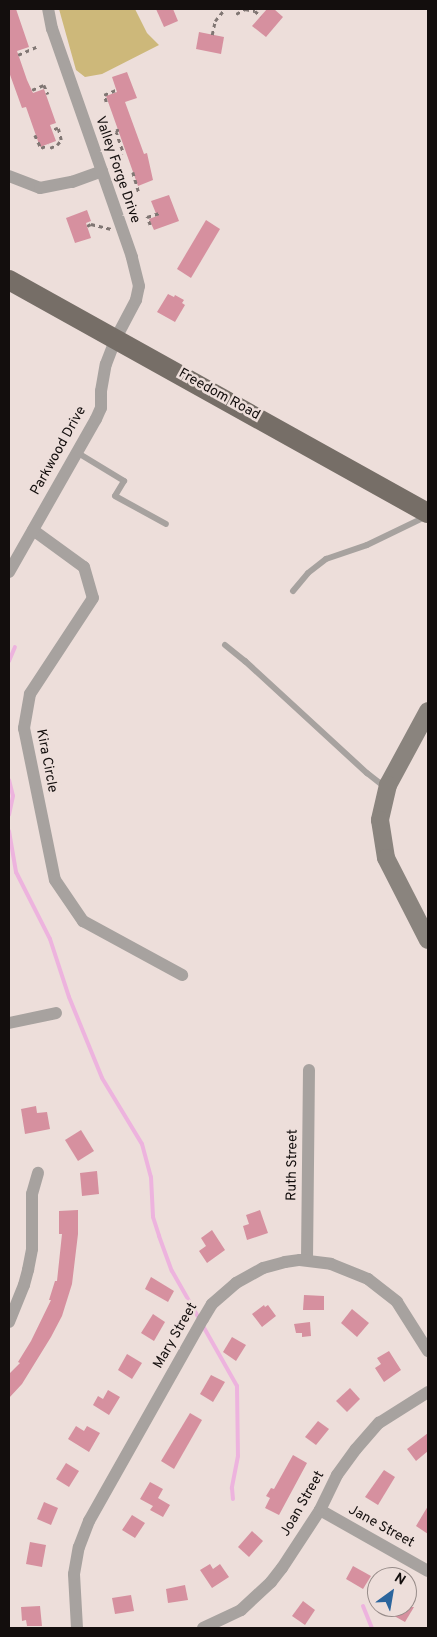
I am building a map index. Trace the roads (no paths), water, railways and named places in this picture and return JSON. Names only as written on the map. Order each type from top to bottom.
[{"type":"main road","name":"Freedom Road","points":[[9,280],[116,338],[428,514]]},
{"type":"street","name":"Valley Forge Drive","points":[[48,9],[52,29],[135,264],[139,286],[136,300],[116,338]]},
{"type":"street","points":[[9,176],[40,188],[72,182],[102,171]]},
{"type":"street","name":"Parkwood Drive","points":[[9,572],[78,453],[101,408],[101,391],[106,364],[116,338]]},
{"type":"street","name":"Kira Circle","points":[[33,530],[84,567],[93,598],[30,694],[24,728],[55,880],[83,921],[182,975]]},
{"type":"street","points":[[428,712],[396,767],[387,788],[380,820],[386,858],[428,940]]},
{"type":"street","points":[[9,1023],[56,1013]]},
{"type":"street","name":"Ruth Street","points":[[307,1260],[309,1070]]},
{"type":"street","points":[[9,1322],[24,1285],[30,1263],[32,1249],[32,1194],[38,1173]]},
{"type":"street","name":"Mary Street","points":[[77,1628],[74,1585],[83,1535],[99,1501],[203,1319],[220,1296],[248,1275],[284,1262],[307,1260],[331,1264],[357,1273],[382,1289],[397,1302],[428,1351]]},
{"type":"street","name":"Joan Street","points":[[203,1628],[240,1610],[266,1587],[282,1568],[320,1510],[337,1475],[372,1431],[428,1392]]},
{"type":"street","name":"Jane Street","points":[[320,1510],[428,1571]]},
{"type":"lane","points":[[78,453],[124,481],[115,496],[166,524]]},
{"type":"lane","points":[[293,591],[308,573],[326,560],[407,527],[428,514]]},
{"type":"lane","points":[[225,645],[245,660],[367,773],[387,788]]},
{"type":"waterway","points":[[9,661],[15,647]]},
{"type":"waterway","points":[[9,780],[13,796],[9,815]]},
{"type":"waterway","points":[[9,831],[16,872],[50,939],[69,997],[102,1078],[142,1144],[151,1177],[153,1217],[159,1236],[172,1271],[200,1320]]},
{"type":"waterway","points":[[203,1326],[237,1386],[238,1456],[232,1488],[233,1499]]},
{"type":"waterway","points":[[363,1606],[372,1628]]}]
